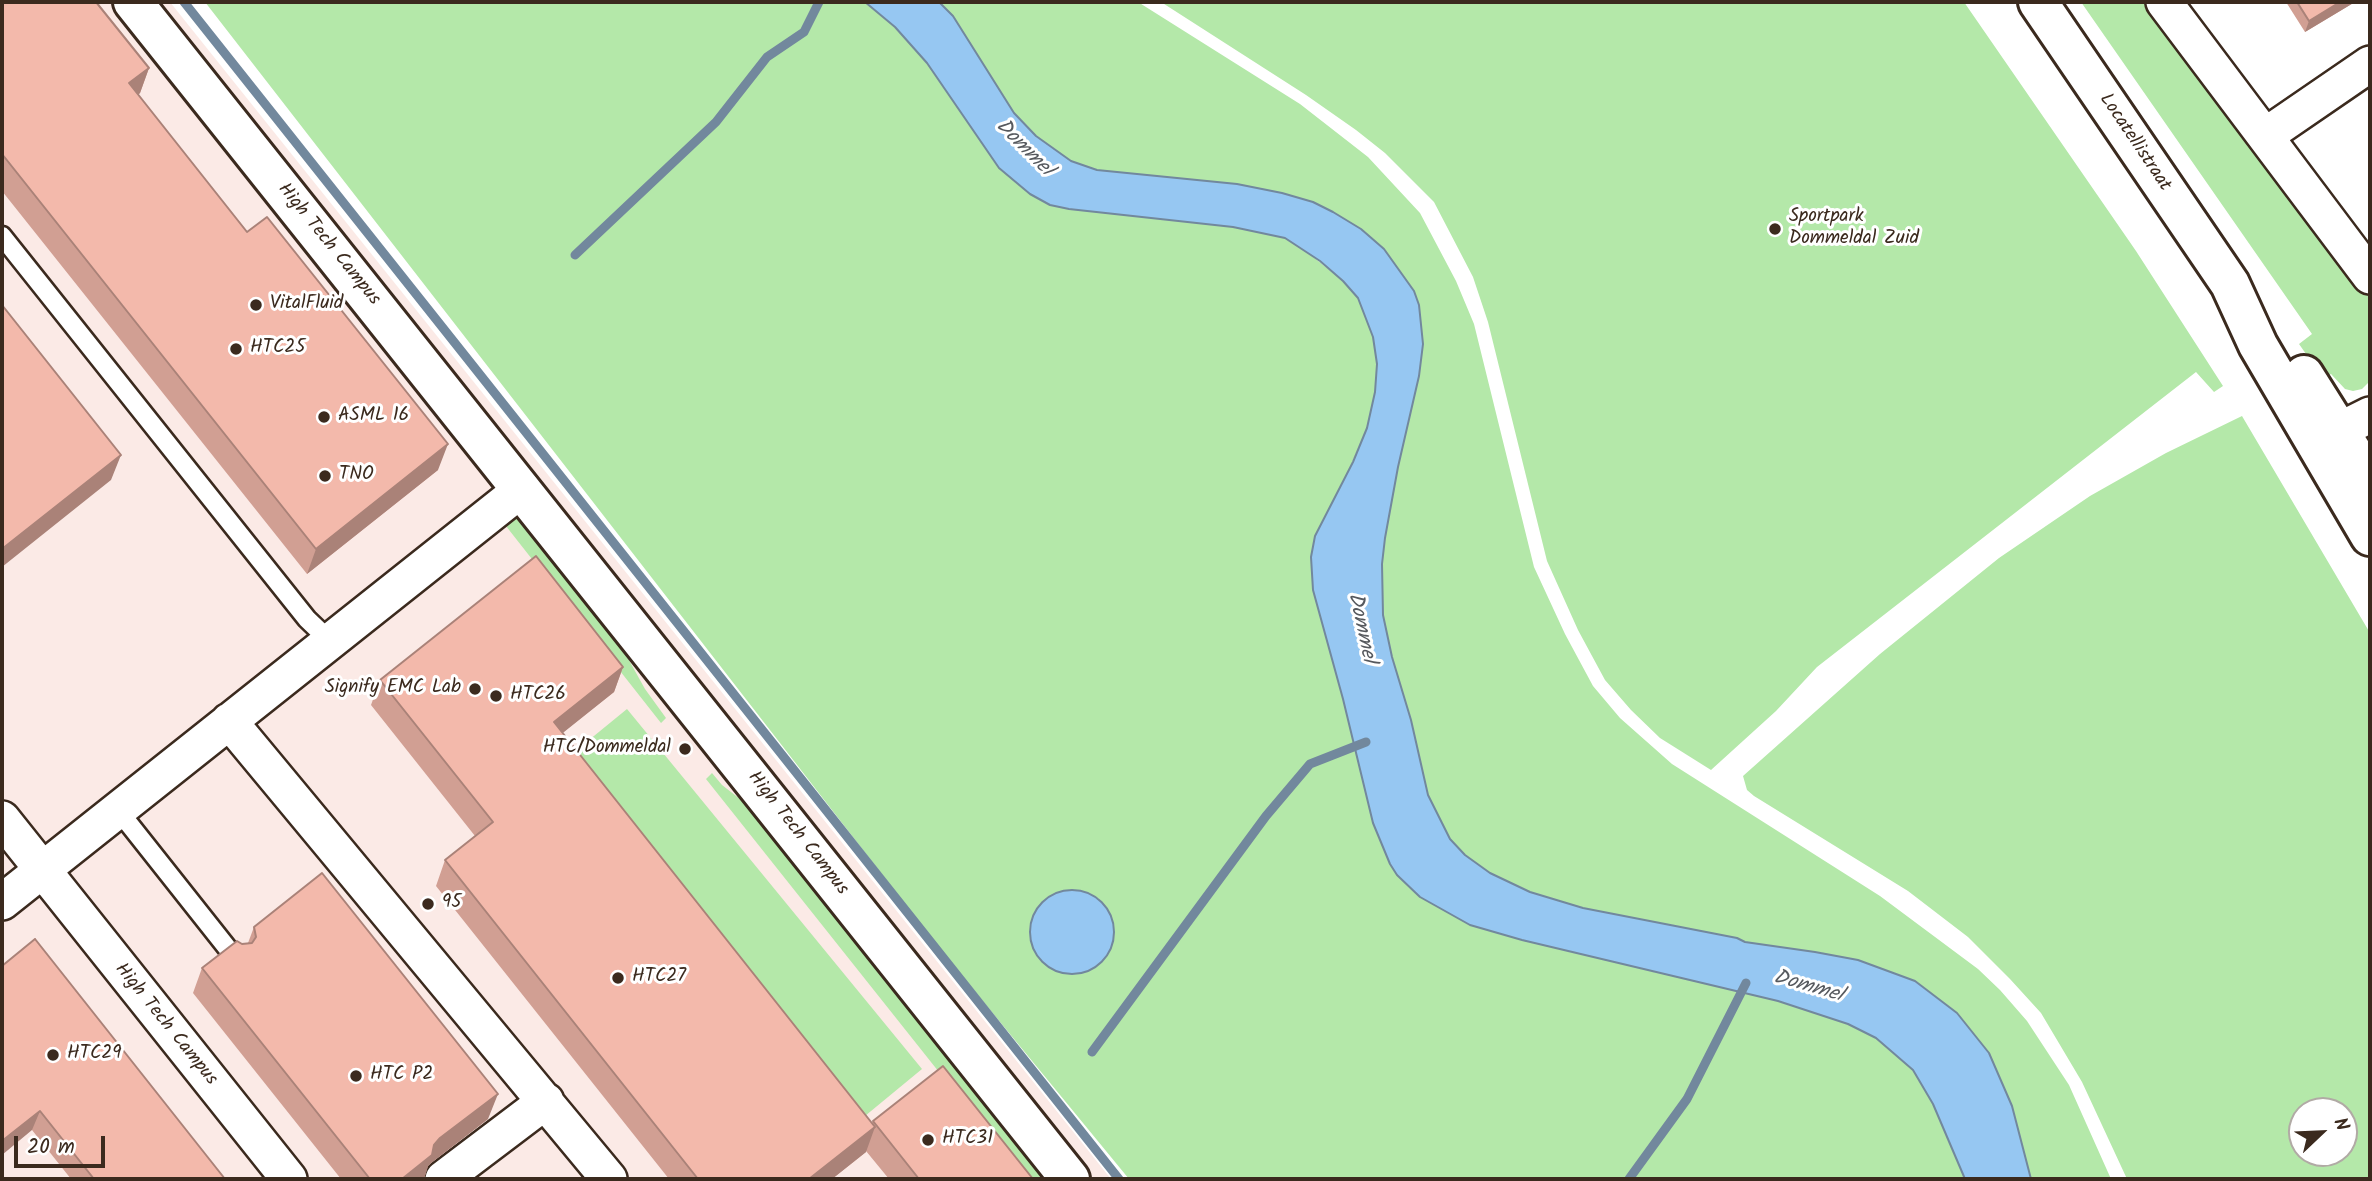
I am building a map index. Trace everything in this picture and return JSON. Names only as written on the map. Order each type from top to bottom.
[{"type":"street","name":"High Tech Campus","points":[[133,2],[1070,1179]]},
{"type":"street","name":"Locatellistraat","points":[[2038,2],[2230,284],[2276,333],[2351,448],[2370,536]]},
{"type":"street","points":[[2164,2],[2370,276]]},
{"type":"street","points":[[2265,136],[2370,64]]},
{"type":"street","points":[[2,902],[522,489]]},
{"type":"street","points":[[229,720],[609,1179]]},
{"type":"street","name":"High Tech Campus","points":[[2,819],[289,1179]]},
{"type":"street","points":[[443,1179],[546,1101]]},
{"type":"lane","points":[[2,236],[307,619],[331,642]]},
{"type":"lane","points":[[118,810],[236,959]]},
{"type":"shaded area","points":[[2,2],[170,2],[1111,1179],[2,1179]]},
{"type":"green space","points":[[205,2],[865,2],[895,27],[927,63],[999,168],[1030,194],[1050,205],[1233,227],[1285,238],[1296,243],[1343,281],[1358,298],[1373,337],[1377,364],[1375,392],[1367,428],[1311,557],[1313,590],[1343,699],[1397,874],[1420,897],[1470,925],[1522,940],[1778,1001],[1848,1024],[1876,1038],[1913,1070],[1933,1104],[1965,1179],[1129,1179],[936,944]],"holes":[[[1089,893],[1099,899],[1085,972],[1060,972],[1036,912],[1053,894]]]},
{"type":"green space","points":[[939,2],[1138,2],[1300,104],[1368,157],[1420,213],[1456,281],[1474,324],[1534,567],[1593,686],[1620,718],[1672,764],[1880,896],[1978,969],[2027,1021],[2069,1085],[2111,1179],[2031,1179],[2012,1106],[1957,1013],[1915,981],[1858,960],[1745,942],[1737,938],[1583,908],[1530,892],[1490,873],[1465,855],[1450,839],[1428,795],[1383,615],[1382,564],[1385,538],[1419,376],[1423,344],[1419,305],[1414,291],[1384,249],[1361,229],[1313,202],[1237,184],[1097,170],[1071,161],[1036,136],[1014,113],[953,16]]},
{"type":"green space","name":"Sportpark Dommeldal Zuid","points":[[1161,2],[1964,2],[2136,251],[2223,386],[2214,392],[2196,372],[1817,667],[1776,711],[1711,770],[1660,738],[1631,710],[1605,680],[1578,630],[1547,561],[1488,322],[1473,277],[1434,202],[1385,153],[1356,130]]},
{"type":"green space","points":[[2081,2],[2151,2],[2370,297],[2370,381],[2362,389],[2345,389],[2331,374],[2323,378],[2299,344],[2312,334]]},
{"type":"green space","points":[[2242,416],[2370,633],[2370,1179],[2127,1179],[2082,1082],[2041,1013],[2010,979],[1968,937],[1908,891],[1747,790],[1743,776],[1880,654],[1999,558],[2090,496],[2166,453]]},
{"type":"green space","points":[[515,518],[532,524],[610,626],[645,689],[666,718],[661,723],[502,521]]},
{"type":"green space","points":[[627,709],[922,1069],[848,1130],[556,767]]},
{"type":"green space","points":[[712,773],[722,785],[772,824],[1054,1179],[1024,1179],[706,779]]},
{"type":"water","name":"Dommel","points":[[865,2],[939,2],[953,16],[1014,113],[1036,136],[1071,161],[1097,170],[1237,184],[1282,193],[1313,202],[1333,212],[1361,229],[1384,249],[1414,291],[1419,305],[1423,344],[1419,376],[1385,538],[1382,564],[1383,615],[1428,795],[1450,839],[1465,855],[1490,873],[1530,892],[1583,908],[1737,938],[1745,942],[1858,960],[1915,981],[1957,1013],[1989,1053],[2012,1106],[2031,1179],[1965,1179],[1933,1104],[1913,1070],[1876,1038],[1848,1024],[1778,1001],[1522,940],[1470,925],[1420,897],[1397,875],[1373,823],[1313,590],[1311,557],[1315,536],[1353,462],[1367,428],[1375,392],[1377,364],[1373,337],[1358,298],[1320,261],[1285,238],[1233,227],[1069,209],[1050,205],[1030,194],[999,168],[927,63],[895,27]]},
{"type":"water","points":[[1072,890],[1088,893],[1102,902],[1111,916],[1114,932],[1111,948],[1102,962],[1088,971],[1072,974],[1056,971],[1042,962],[1033,948],[1030,932],[1033,916],[1042,902],[1056,893]]},
{"type":"building","name":"HTC25","points":[[2,2],[96,2],[149,68],[129,83],[247,232],[267,217],[448,444],[316,549],[2,154]]},
{"type":"building","points":[[2297,2],[2340,2],[2309,21]]},
{"type":"building","points":[[2,305],[121,455],[2,549]]},
{"type":"building","points":[[536,556],[623,667],[554,722],[875,1127],[809,1179],[698,1179],[445,860],[493,822],[380,680]]},
{"type":"building","name":"HTC P2","points":[[322,873],[498,1094],[440,1138],[434,1145],[432,1155],[402,1179],[370,1179],[202,968],[237,941],[242,944],[252,943],[256,937],[254,927]]},
{"type":"building","name":"HTC29","points":[[35,939],[225,1179],[94,1179],[40,1111],[2,1141],[2,966]]},
{"type":"building","points":[[943,1066],[1033,1179],[919,1179],[873,1121]]},
{"type":"waterway","points":[[184,2],[1119,1179]]},
{"type":"waterway","points":[[575,255],[716,122],[767,57],[804,32],[819,2]]},
{"type":"waterway","points":[[1092,1052],[1266,816],[1310,764],[1366,742]]},
{"type":"waterway","points":[[1629,1179],[1687,1099],[1746,983]]},
{"type":"place","name":"Sportpark Dommeldal Zuid","points":[[1775,229]]},
{"type":"place","name":"VitalFluid","points":[[256,305]]},
{"type":"place","name":"HTC25","points":[[236,349]]},
{"type":"place","name":"ASML 16","points":[[324,417]]},
{"type":"place","name":"TNO","points":[[325,476]]},
{"type":"place","name":"Signify EMC Lab","points":[[475,689]]},
{"type":"place","name":"HTC26","points":[[496,696]]},
{"type":"place","name":"HTC/Dommeldal","points":[[685,749]]},
{"type":"place","name":"95","points":[[428,904]]},
{"type":"place","name":"HTC27","points":[[618,978]]},
{"type":"place","name":"HTC29","points":[[53,1055]]},
{"type":"place","name":"HTC P2","points":[[356,1076]]},
{"type":"place","name":"HTC31","points":[[928,1140]]}]
